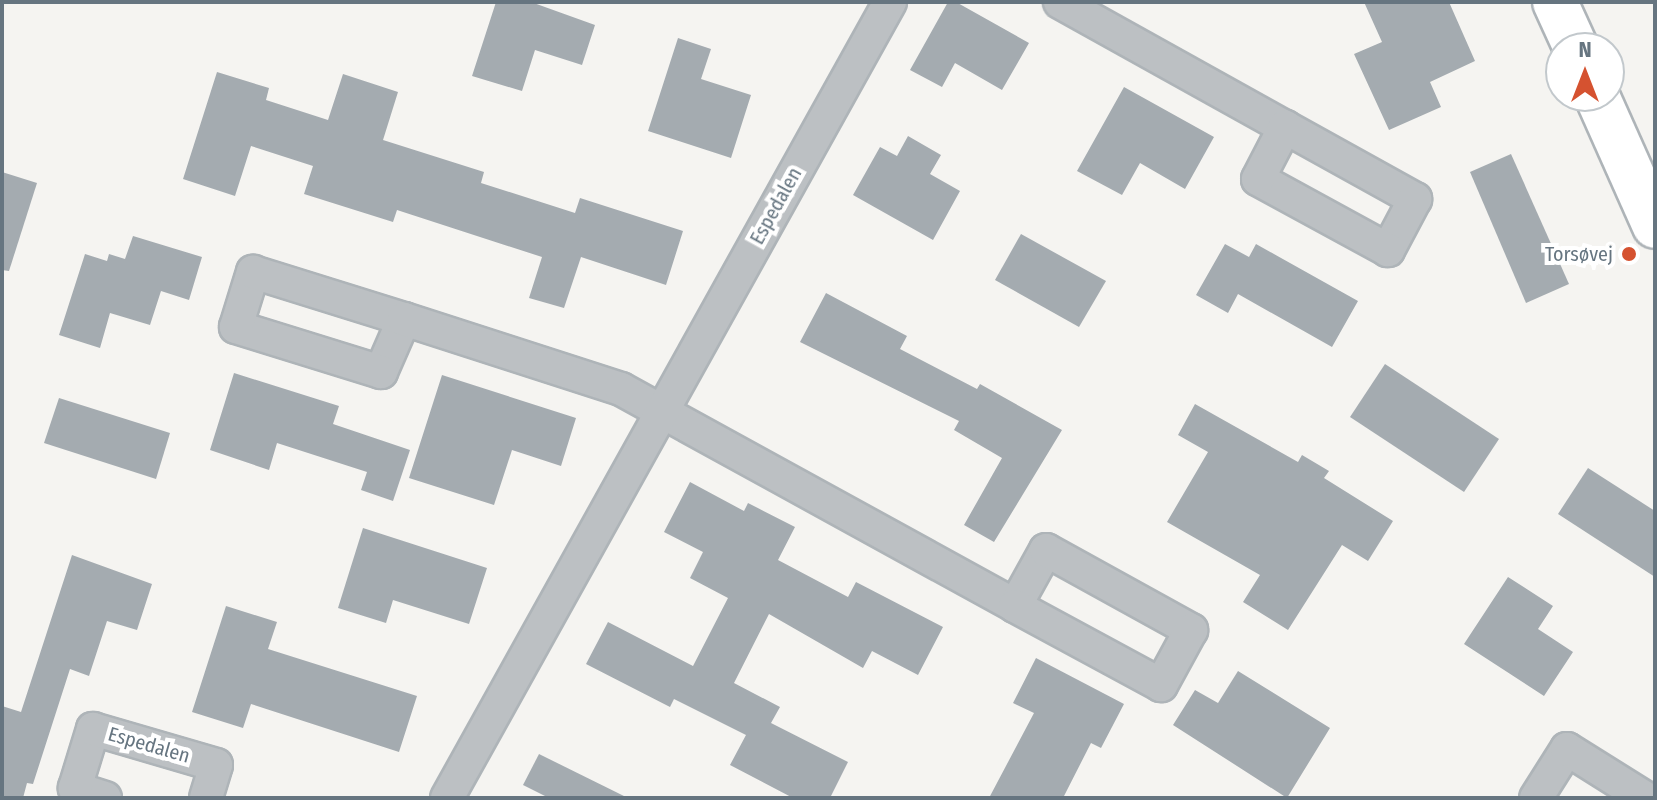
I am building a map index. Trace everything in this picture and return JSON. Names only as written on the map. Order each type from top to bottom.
[{"type":"street","name":"Espedalen","points":[[447,798],[890,2]]},
{"type":"street","points":[[1060,2],[1415,199],[1388,250],[1258,179],[1285,127]]},
{"type":"street","points":[[1555,2],[1569,32]]},
{"type":"street","points":[[1604,112],[1655,226]]},
{"type":"street","points":[[404,319],[381,372],[236,327],[253,272],[404,319],[621,389],[1015,606],[1161,685],[1191,630],[1046,550],[1015,606]]},
{"type":"street","name":"Espedalen","points":[[105,798],[75,788],[93,729],[216,765],[206,798]]},
{"type":"street","points":[[1536,798],[1567,749],[1645,798]]},
{"type":"building","points":[[496,2],[531,2],[595,25],[582,65],[535,50],[522,91],[472,76]]},
{"type":"building","points":[[948,2],[956,2],[1029,43],[1002,90],[955,63],[942,87],[910,70]]},
{"type":"building","points":[[1364,2],[1449,2],[1475,61],[1430,82],[1441,107],[1389,130],[1354,54],[1382,42]]},
{"type":"building","points":[[678,38],[711,49],[701,79],[751,95],[731,158],[648,131]]},
{"type":"building","points":[[217,72],[269,88],[266,100],[328,120],[343,74],[398,92],[383,140],[484,172],[481,183],[575,213],[580,198],[683,231],[666,285],[581,257],[564,308],[529,298],[542,257],[397,210],[393,222],[304,194],[313,166],[251,146],[235,196],[183,179]]},
{"type":"building","points":[[1124,87],[1214,137],[1185,189],[1140,163],[1122,195],[1077,171]]},
{"type":"building","points":[[908,136],[941,155],[930,174],[960,191],[933,240],[853,195],[880,147],[897,156]]},
{"type":"building","points":[[1511,154],[1569,284],[1526,303],[1470,172]]},
{"type":"building","points":[[2,172],[37,183],[9,271],[2,270]]},
{"type":"building","points":[[1021,234],[1106,281],[1079,327],[995,280]]},
{"type":"building","points":[[133,236],[202,257],[189,300],[161,291],[150,325],[110,313],[100,348],[59,335],[85,254],[107,261],[109,254],[125,259]]},
{"type":"building","points":[[1225,244],[1249,257],[1256,244],[1358,301],[1332,347],[1238,294],[1228,313],[1196,295]]},
{"type":"building","points":[[826,293],[907,336],[900,349],[977,389],[980,384],[1062,430],[994,542],[964,525],[1002,458],[954,430],[959,421],[800,342]]},
{"type":"building","points":[[1385,364],[1499,439],[1464,492],[1350,417]]},
{"type":"building","points":[[234,373],[339,406],[333,424],[410,450],[393,501],[361,490],[367,472],[277,443],[269,470],[210,450]]},
{"type":"building","points":[[442,375],[576,418],[561,466],[512,450],[494,505],[409,478]]},
{"type":"building","points":[[59,398],[170,433],[156,479],[44,443]]},
{"type":"building","points":[[1195,404],[1298,462],[1302,455],[1329,471],[1324,478],[1393,521],[1368,561],[1342,545],[1288,630],[1243,602],[1260,575],[1167,522],[1208,452],[1178,435]]},
{"type":"building","points":[[1588,468],[1655,511],[1655,577],[1558,514]]},
{"type":"building","points":[[690,482],[744,511],[748,503],[795,527],[778,560],[848,597],[856,582],[943,627],[918,675],[872,651],[863,668],[769,614],[734,683],[780,707],[771,723],[848,762],[830,798],[793,798],[730,765],[746,735],[674,699],[670,707],[586,664],[608,622],[693,666],[728,598],[690,578],[703,552],[664,532]]},
{"type":"building","points":[[363,528],[487,568],[469,624],[393,600],[386,623],[338,608]]},
{"type":"building","points":[[72,555],[152,584],[137,630],[107,621],[89,676],[70,669],[33,784],[27,783],[23,798],[2,798],[2,706],[21,712]]},
{"type":"building","points":[[1508,577],[1553,606],[1538,629],[1573,652],[1544,696],[1464,644]]},
{"type":"building","points":[[226,606],[277,622],[268,649],[417,696],[399,752],[251,704],[243,728],[192,712]]},
{"type":"building","points":[[1036,658],[1124,704],[1101,748],[1091,743],[1063,798],[989,798],[1034,713],[1013,703]]},
{"type":"building","points":[[1238,671],[1330,728],[1287,798],[1173,725],[1195,690],[1218,703]]},
{"type":"building","points":[[539,754],[628,798],[549,798],[523,785]]},
{"type":"place","name":"Torsøvej","points":[[1629,254]]}]
